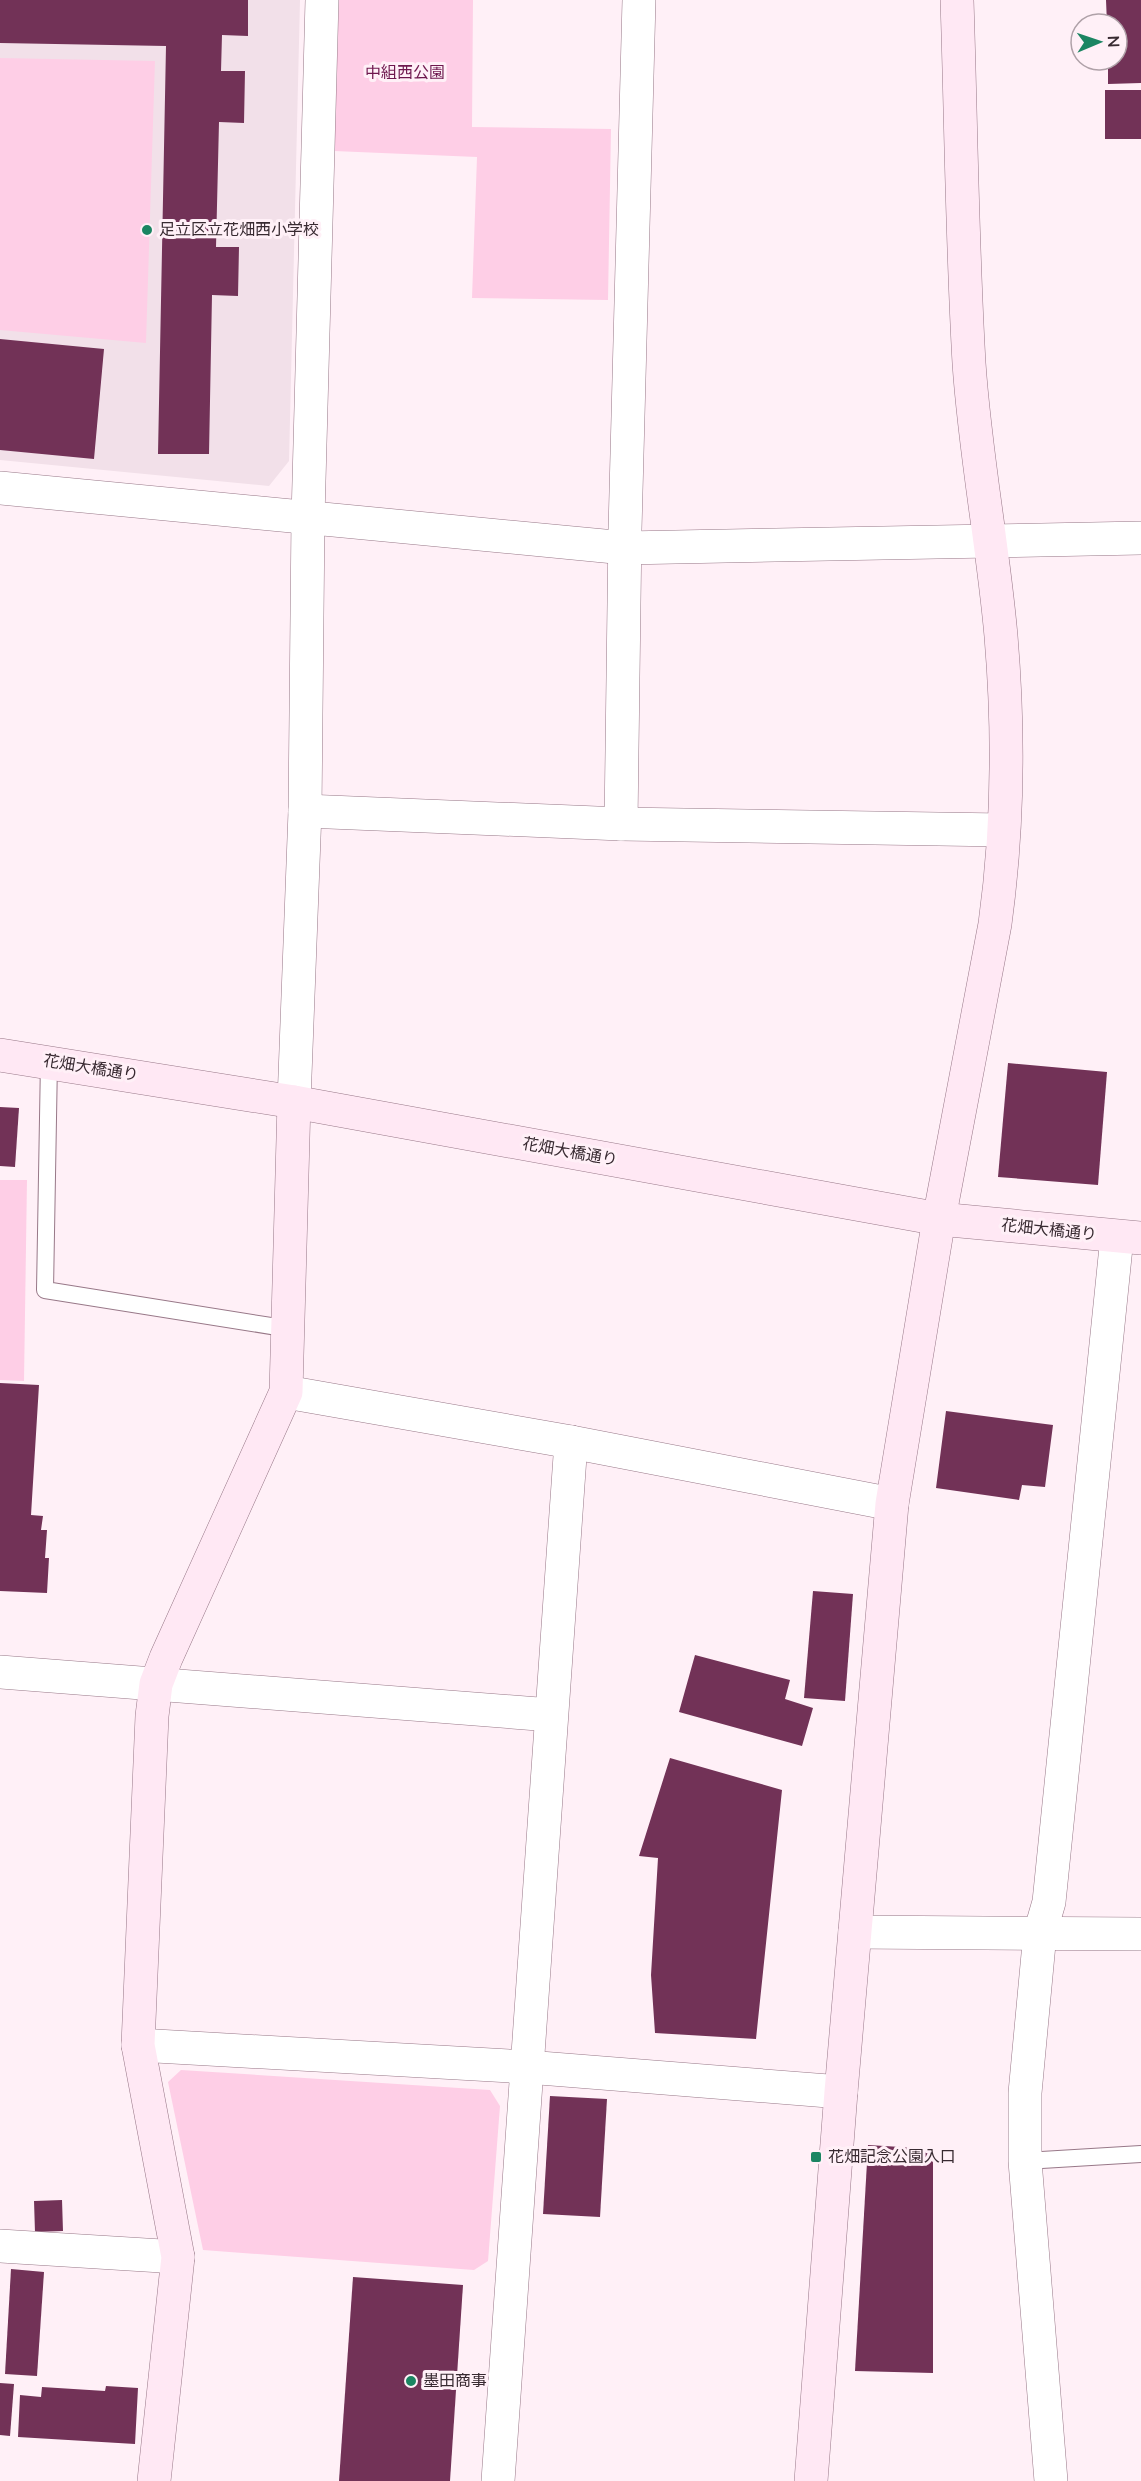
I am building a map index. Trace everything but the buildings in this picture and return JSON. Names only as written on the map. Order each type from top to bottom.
[{"type":"street","points":[[154,2481],[178,2257],[138,2045],[152,1716],[156,1684],[286,1392],[290,1329],[294,1102],[304,811],[308,518],[322,0]]},
{"type":"street","points":[[621,824],[625,548],[639,0]]},
{"type":"street","points":[[811,2481],[841,2092],[892,1504],[939,1219],[1002,876],[1005,711],[1001,636],[969,363],[957,0]]},
{"type":"street","points":[[0,488],[625,548],[1141,538]]},
{"type":"street","points":[[304,811],[621,824],[1003,830]]},
{"type":"street","name":"花畑大橋通り","points":[[0,1055],[49,1061],[294,1102],[939,1219],[1129,1237]]},
{"type":"street","points":[[1051,2481],[1025,2161],[1025,2093],[1040,1933],[1050,1890],[1129,1237]]},
{"type":"street","points":[[286,1392],[571,1442],[892,1504]]},
{"type":"street","points":[[498,2481],[571,1442]]},
{"type":"street","points":[[0,1672],[551,1715]]},
{"type":"street","points":[[855,1932],[1141,1934]]},
{"type":"street","points":[[138,2045],[526,2067],[841,2092]]},
{"type":"street","points":[[0,2246],[178,2257]]},
{"type":"lane","points":[[49,1061],[45,1290],[290,1329]]},
{"type":"lane","points":[[1025,2161],[1141,2154]]},
{"type":"shaded area","name":"足立区立花畑西小学校","points":[[0,0],[300,0],[289,461],[269,486],[0,460]]},
{"type":"green space","name":"中組西公園","points":[[339,0],[473,0],[472,127],[611,129],[608,300],[472,298],[477,157],[334,151]]},
{"type":"green space","points":[[0,58],[155,61],[146,343],[0,330]]},
{"type":"green space","points":[[0,1180],[27,1180],[24,1381],[0,1380]]},
{"type":"green space","points":[[181,2070],[490,2090],[500,2106],[488,2261],[474,2270],[203,2250],[168,2082]]},
{"type":"place","name":"足立区立花畑西小学校","points":[[147,230]]},
{"type":"place","name":"花畑記念公園入口","points":[[816,2157]]},
{"type":"place","name":"墨田商事","points":[[411,2381]]}]
